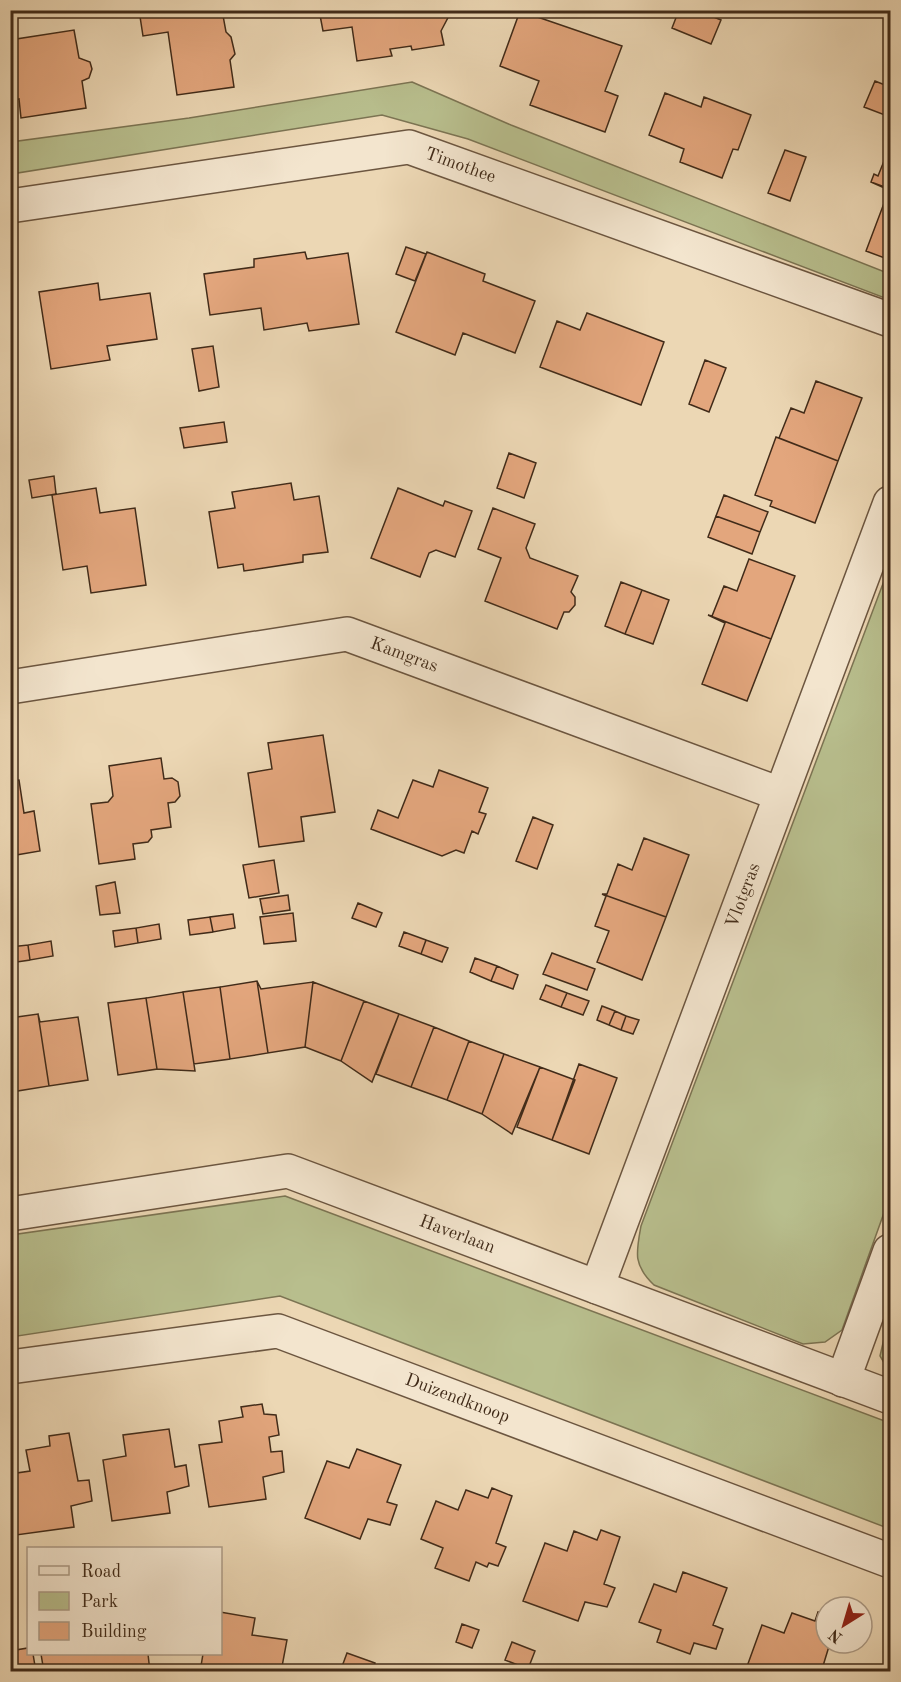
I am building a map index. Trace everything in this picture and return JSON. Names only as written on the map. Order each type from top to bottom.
[{"type":"street","name":"Timothee","points":[[10,206],[409,147],[891,320]]},
{"type":"street","name":"Vlotgras","points":[[597,1287],[891,502]]},
{"type":"street","name":"Kamgras","points":[[10,687],[347,634],[780,794]]},
{"type":"street","name":"Haverlaan","points":[[10,1214],[288,1171],[891,1397]]},
{"type":"street","points":[[843,1380],[891,1251]]},
{"type":"street","name":"Duizendknoop","points":[[10,1367],[278,1331],[891,1561]]},
{"type":"green space","points":[[412,82],[511,125],[890,274],[890,300],[468,139],[382,115],[11,174],[11,142],[189,118]]},
{"type":"green space","points":[[890,565],[890,1196],[842,1330],[825,1342],[803,1344],[654,1285],[639,1265],[637,1251],[641,1226]]},
{"type":"green space","points":[[285,1196],[890,1423],[890,1529],[280,1296],[11,1337],[11,1235]]},
{"type":"green space","points":[[887,1326],[890,1328],[890,1373],[880,1356]]},
{"type":"building","points":[[139,10],[187,10],[193,15],[222,10],[226,32],[231,37],[235,54],[230,60],[234,87],[177,95],[168,32],[143,36]]},
{"type":"building","points":[[319,10],[452,10],[441,31],[444,45],[412,50],[411,46],[390,49],[392,56],[357,61],[352,27],[323,31]]},
{"type":"building","points":[[679,10],[697,10],[721,20],[711,44],[672,28]]},
{"type":"building","points":[[520,11],[622,46],[605,91],[618,96],[605,132],[530,105],[539,81],[500,66]]},
{"type":"building","points":[[74,30],[79,58],[90,62],[92,69],[89,78],[82,81],[86,108],[21,118],[19,99],[10,101],[10,40]]},
{"type":"building","points":[[875,81],[890,87],[890,117],[864,107]]},
{"type":"building","points":[[665,93],[701,107],[704,97],[751,115],[738,150],[733,149],[722,178],[680,162],[684,149],[649,135]]},
{"type":"building","points":[[890,146],[890,189],[871,182],[874,174],[878,176]]},
{"type":"building","points":[[785,150],[806,157],[790,201],[768,193]]},
{"type":"building","points":[[871,182],[890,189],[890,260],[866,251],[889,190]]},
{"type":"building","points":[[406,247],[426,254],[415,281],[396,274]]},
{"type":"building","points":[[305,252],[307,259],[348,253],[359,324],[309,331],[307,323],[264,330],[261,308],[210,315],[204,274],[254,267],[254,259]]},
{"type":"building","points":[[427,252],[485,274],[483,281],[535,301],[515,353],[463,333],[455,355],[396,332]]},
{"type":"building","points":[[98,283],[100,300],[150,293],[157,339],[107,346],[110,360],[51,369],[39,292]]},
{"type":"building","points":[[587,313],[664,342],[641,405],[540,367],[557,321],[580,330]]},
{"type":"building","points":[[213,346],[219,387],[199,391],[192,349]]},
{"type":"building","points":[[705,360],[726,368],[709,412],[689,404]]},
{"type":"building","points":[[816,381],[862,398],[838,461],[779,438],[791,408],[804,413]]},
{"type":"building","points":[[224,422],[227,442],[184,448],[180,428]]},
{"type":"building","points":[[776,437],[838,461],[815,523],[770,506],[772,501],[755,495]]},
{"type":"building","points":[[509,453],[536,463],[524,498],[497,488]]},
{"type":"building","points":[[54,476],[56,494],[32,498],[29,480]]},
{"type":"building","points":[[291,483],[294,500],[319,496],[328,552],[303,555],[303,562],[244,571],[243,564],[218,568],[209,512],[235,508],[232,492]]},
{"type":"building","points":[[96,488],[100,513],[135,508],[146,585],[91,593],[87,566],[63,570],[52,495]]},
{"type":"building","points":[[398,488],[443,506],[445,501],[472,511],[455,557],[436,550],[429,553],[420,577],[371,558]]},
{"type":"building","points":[[724,495],[768,512],[760,532],[716,516]]},
{"type":"building","points":[[493,508],[535,524],[526,548],[530,558],[578,576],[571,592],[575,597],[575,605],[569,612],[564,612],[557,629],[485,601],[501,558],[478,549]]},
{"type":"building","points":[[716,516],[760,532],[752,554],[708,537]]},
{"type":"building","points":[[10,546],[14,549],[16,565],[10,570]]},
{"type":"building","points":[[749,559],[795,576],[771,639],[708,615],[712,616],[724,586],[737,591]]},
{"type":"building","points":[[10,580],[14,605],[10,605]]},
{"type":"building","points":[[621,582],[642,590],[625,634],[605,626]]},
{"type":"building","points":[[642,590],[669,600],[653,644],[625,634]]},
{"type":"building","points":[[708,615],[771,639],[747,701],[702,684],[725,623]]},
{"type":"building","points":[[323,735],[335,812],[301,817],[304,841],[259,847],[248,773],[272,769],[268,743]]},
{"type":"building","points":[[161,758],[164,779],[172,778],[178,782],[180,796],[175,802],[168,803],[171,827],[151,830],[152,837],[148,842],[133,844],[135,859],[99,864],[91,804],[108,802],[113,796],[109,766]]},
{"type":"building","points":[[439,770],[488,788],[479,812],[486,814],[478,834],[472,831],[464,853],[456,850],[442,856],[371,829],[378,810],[398,818],[413,780],[433,787]]},
{"type":"building","points":[[19,780],[24,813],[34,811],[40,851],[10,856],[10,781]]},
{"type":"building","points":[[533,817],[553,825],[537,869],[516,861]]},
{"type":"building","points":[[644,838],[689,855],[666,917],[602,894],[607,894],[618,864],[632,870]]},
{"type":"building","points":[[274,860],[279,893],[249,898],[243,865]]},
{"type":"building","points":[[115,882],[120,913],[100,915],[96,886]]},
{"type":"building","points":[[602,894],[666,917],[642,980],[597,962],[609,931],[595,926],[606,896]]},
{"type":"building","points":[[288,895],[290,910],[263,914],[260,899]]},
{"type":"building","points":[[358,903],[382,913],[376,927],[352,918]]},
{"type":"building","points":[[293,913],[296,941],[264,944],[260,917]]},
{"type":"building","points":[[233,914],[235,928],[213,932],[210,917]]},
{"type":"building","points":[[210,917],[213,932],[190,935],[188,920]]},
{"type":"building","points":[[159,924],[161,939],[138,943],[136,928]]},
{"type":"building","points":[[136,928],[138,943],[115,947],[113,931]]},
{"type":"building","points":[[404,932],[426,940],[421,954],[399,946]]},
{"type":"building","points":[[426,940],[448,948],[442,962],[421,954]]},
{"type":"building","points":[[51,941],[53,956],[30,960],[28,945]]},
{"type":"building","points":[[28,945],[30,960],[10,963],[10,947]]},
{"type":"building","points":[[552,953],[595,969],[587,990],[543,974]]},
{"type":"building","points":[[475,958],[497,966],[491,981],[470,972]]},
{"type":"building","points":[[497,966],[518,975],[513,989],[491,981]]},
{"type":"building","points":[[257,981],[268,1053],[230,1059],[220,987]]},
{"type":"building","points":[[257,981],[261,989],[313,982],[305,1047],[268,1053]]},
{"type":"building","points":[[313,982],[364,1001],[341,1061],[305,1047]]},
{"type":"building","points":[[546,985],[567,993],[561,1007],[540,999]]},
{"type":"building","points":[[220,987],[230,1059],[194,1064],[183,992]]},
{"type":"building","points":[[183,992],[195,1071],[157,1069],[146,998]]},
{"type":"building","points":[[567,993],[589,1001],[583,1015],[561,1007]]},
{"type":"building","points":[[146,998],[157,1069],[118,1075],[108,1003]]},
{"type":"building","points":[[364,1001],[399,1014],[372,1082],[341,1061]]},
{"type":"building","points":[[602,1006],[615,1011],[609,1025],[597,1020]]},
{"type":"building","points":[[615,1011],[626,1016],[621,1030],[609,1025]]},
{"type":"building","points":[[38,1014],[49,1086],[11,1092],[10,1018]]},
{"type":"building","points":[[38,1014],[40,1022],[78,1017],[88,1080],[49,1086]]},
{"type":"building","points":[[399,1014],[434,1027],[411,1087],[376,1074]]},
{"type":"building","points":[[626,1016],[639,1020],[633,1034],[621,1030]]},
{"type":"building","points":[[434,1027],[469,1041],[447,1100],[411,1087]]},
{"type":"building","points":[[469,1041],[504,1054],[482,1114],[447,1100]]},
{"type":"building","points":[[504,1054],[540,1067],[512,1134],[482,1114]]},
{"type":"building","points":[[579,1064],[617,1078],[589,1154],[552,1140]]},
{"type":"building","points":[[540,1067],[575,1080],[552,1140],[517,1127]]},
{"type":"building","points":[[262,1404],[264,1414],[276,1415],[279,1435],[269,1437],[271,1452],[282,1451],[284,1472],[263,1477],[266,1499],[209,1507],[199,1445],[222,1442],[219,1421],[243,1417],[241,1407]]},
{"type":"building","points":[[169,1429],[175,1467],[186,1465],[189,1486],[167,1492],[170,1513],[112,1521],[103,1460],[126,1456],[123,1435]]},
{"type":"building","points":[[69,1433],[78,1481],[89,1480],[92,1501],[71,1506],[74,1527],[16,1535],[10,1497],[10,1474],[30,1471],[26,1450],[50,1446],[49,1436]]},
{"type":"building","points":[[357,1449],[401,1465],[387,1502],[397,1505],[390,1525],[368,1519],[360,1539],[305,1518],[327,1461],[349,1468]]},
{"type":"building","points":[[492,1488],[512,1496],[496,1543],[506,1547],[498,1566],[489,1563],[487,1567],[476,1562],[469,1581],[435,1568],[443,1548],[421,1539],[436,1501],[458,1510],[466,1490],[488,1498]]},
{"type":"building","points":[[601,1530],[620,1537],[604,1584],[615,1588],[607,1607],[585,1602],[578,1621],[523,1601],[545,1543],[567,1551],[574,1531],[597,1540]]},
{"type":"building","points":[[683,1572],[727,1588],[713,1625],[723,1629],[716,1649],[694,1643],[690,1654],[657,1642],[661,1630],[639,1622],[654,1584],[676,1592]]},
{"type":"building","points":[[222,1612],[255,1618],[252,1635],[287,1640],[281,1672],[200,1672],[203,1655],[222,1655]]},
{"type":"building","points":[[792,1613],[814,1621],[814,1655],[826,1655],[823,1666],[832,1672],[745,1672],[762,1625],[784,1633]]},
{"type":"building","points":[[462,1624],[479,1630],[472,1648],[456,1642]]},
{"type":"building","points":[[512,1642],[535,1651],[528,1669],[505,1660]]},
{"type":"building","points":[[27,1648],[27,1655],[33,1655],[36,1672],[10,1672],[10,1651]]},
{"type":"building","points":[[347,1653],[375,1663],[374,1667],[396,1672],[340,1672]]},
{"type":"building","points":[[41,1655],[148,1655],[150,1672],[44,1672]]},
{"type":"building","points":[[871,1666],[886,1672],[869,1672]]}]
